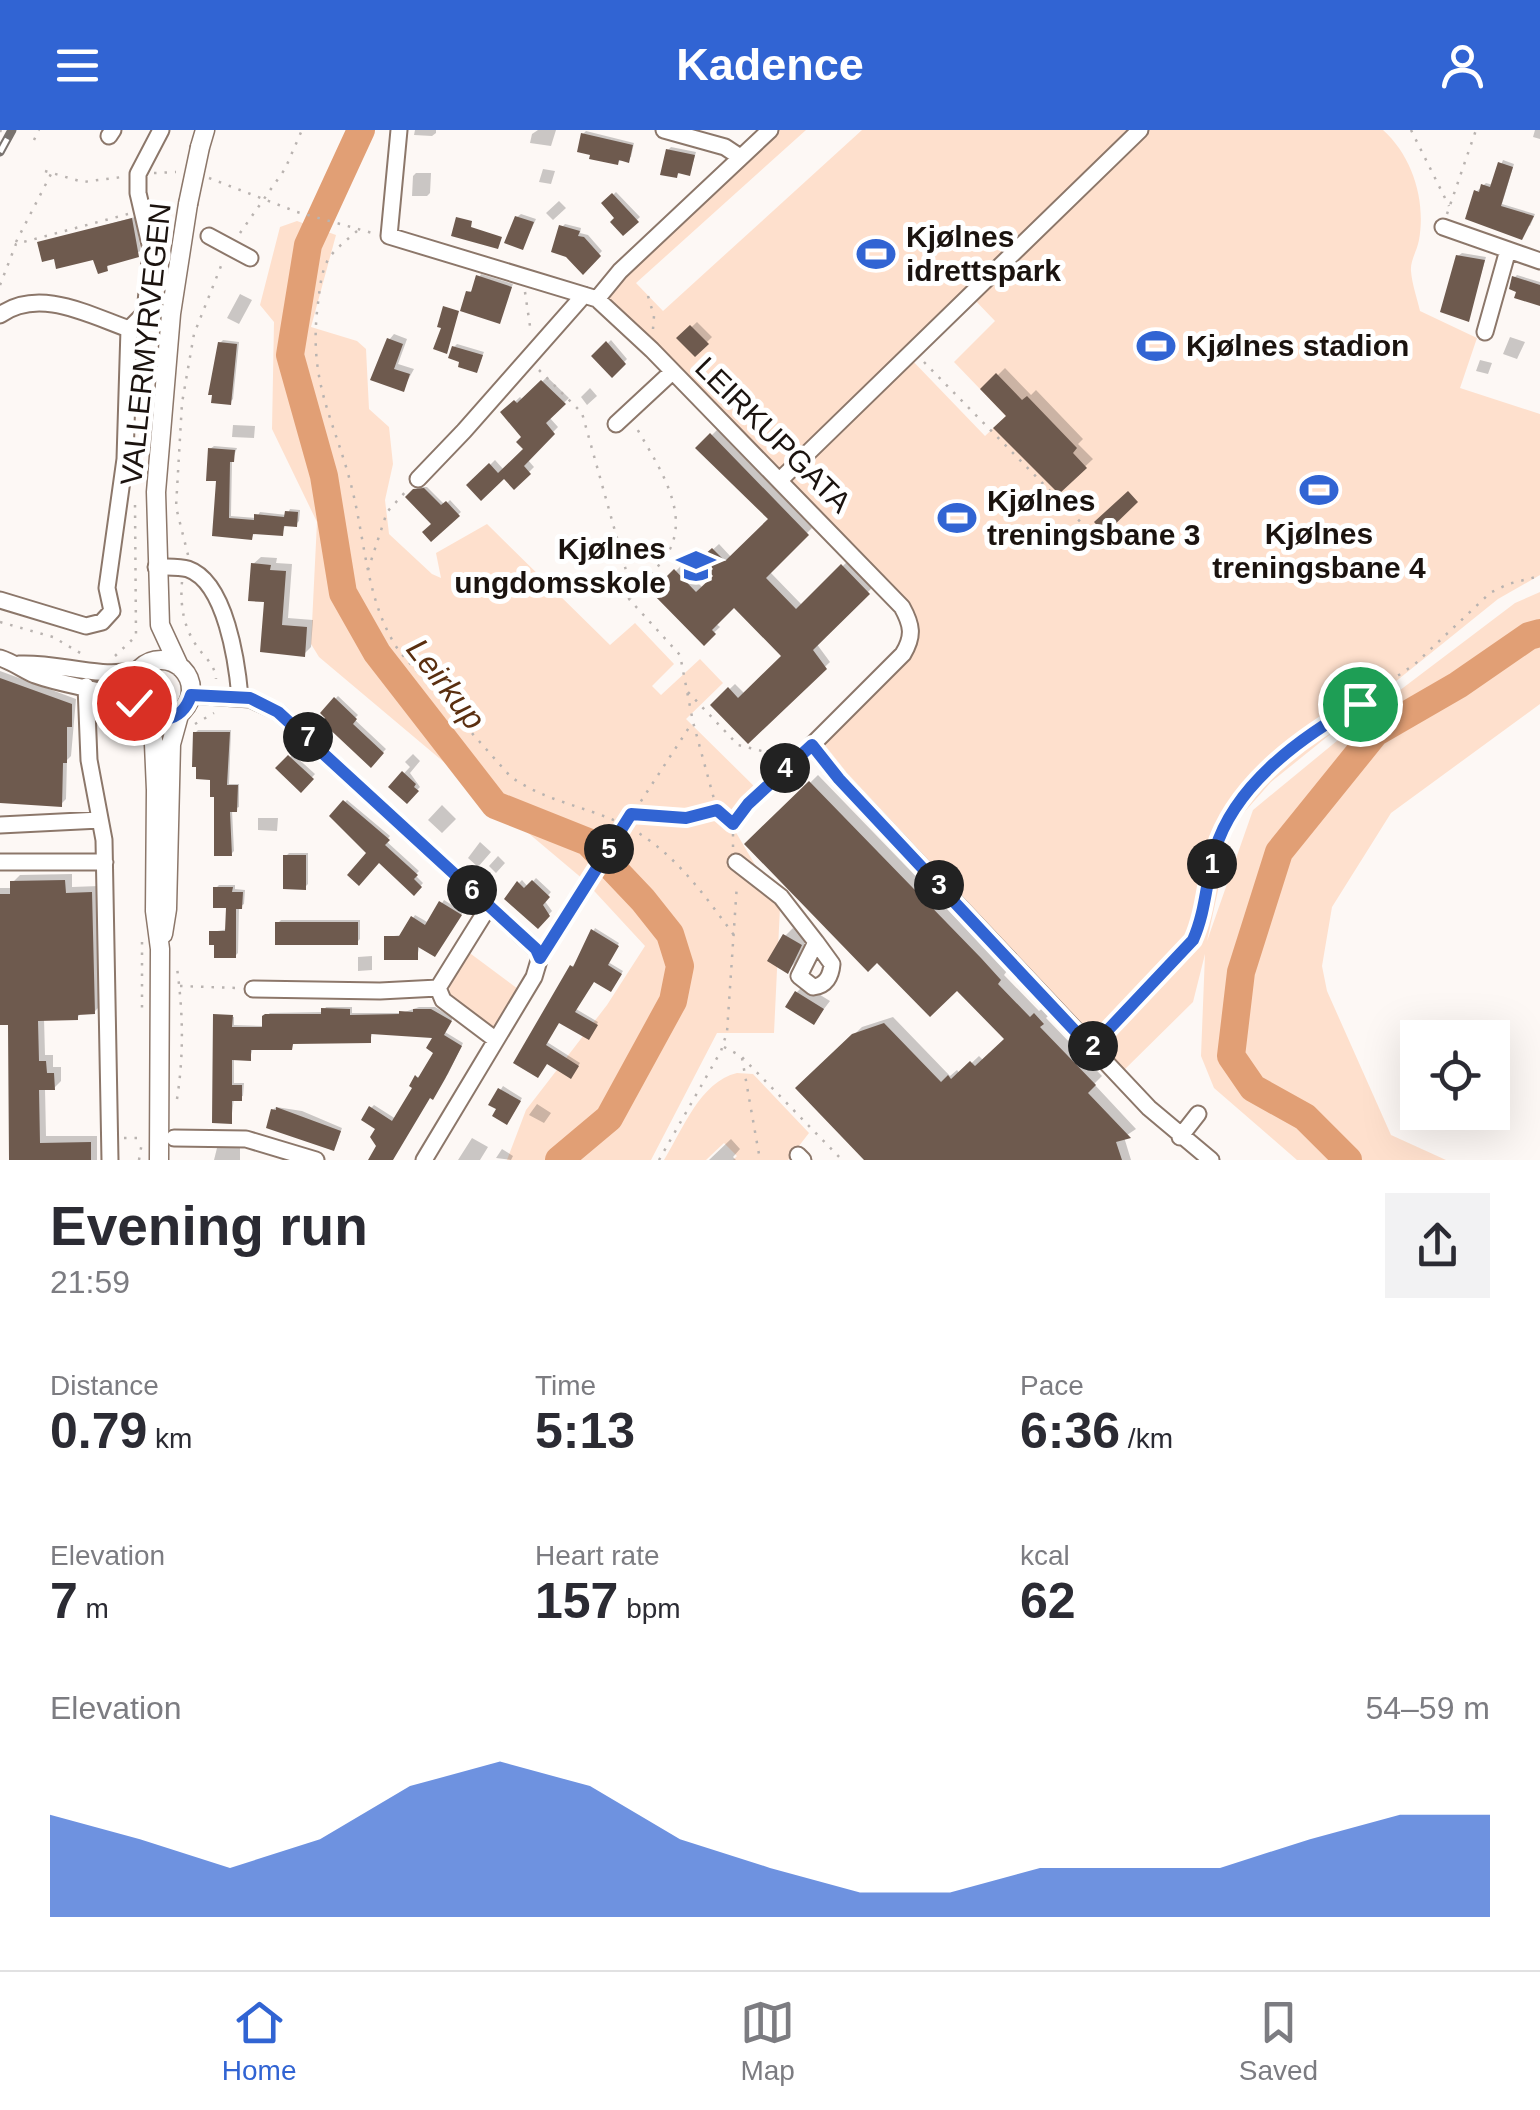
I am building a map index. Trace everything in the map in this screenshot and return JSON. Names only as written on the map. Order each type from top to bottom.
[{"type":"main road","name":"VALLERMYRVEGEN","points":[[142,667],[154,630],[159,427],[171,314],[188,204],[203,139]]},
{"type":"main road","name":"VALLERMYRVEGEN","points":[[154,630],[179,666]]},
{"type":"main road","points":[[159,1160],[160,949],[155,911],[155,765],[132,686],[142,667],[163,660],[179,666],[190,679],[191,695],[179,714],[170,744],[168,909],[160,949]]},
{"type":"main road","points":[[140,710],[164,720],[179,714]]},
{"type":"street","points":[[0,600],[86,626],[102,622],[112,610],[107,588],[125,459],[128,329],[144,312],[150,249],[138,174],[161,130]]},
{"type":"street","points":[[389,236],[399,130]]},
{"type":"street","points":[[664,130],[725,147],[740,157]]},
{"type":"street","points":[[418,479],[464,432],[534,348],[770,130]]},
{"type":"street","points":[[780,480],[1140,130]]},
{"type":"street","points":[[1443,227],[1540,260]]},
{"type":"street","points":[[209,236],[250,258]]},
{"type":"street","name":"LEIRKUPGATA","points":[[389,236],[590,297],[652,350],[902,607],[910,621],[912,638],[903,654],[812,745]]},
{"type":"street","points":[[1484,332],[1508,250]]},
{"type":"street","points":[[0,316],[18,307],[48,303],[128,329]]},
{"type":"street","points":[[622,419],[672,372]]},
{"type":"street","points":[[156,567],[186,568],[207,585],[223,613],[235,649],[240,697]]},
{"type":"street","points":[[0,658],[33,674],[86,686],[140,710]]},
{"type":"street","points":[[18,664],[36,663],[109,675],[142,667]]},
{"type":"street","points":[[86,686],[88,760],[104,862],[110,1160]]},
{"type":"street","points":[[191,695],[240,697],[264,704],[293,724],[536,949],[540,958],[534,977],[424,1160]]},
{"type":"street","points":[[812,745],[839,779],[1091,1048],[1180,1137],[1211,1160]]},
{"type":"street","points":[[0,825],[100,820]]},
{"type":"street","points":[[0,862],[104,862]]},
{"type":"street","points":[[736,862],[781,897],[816,942]]},
{"type":"street","points":[[438,988],[489,906]]},
{"type":"street","points":[[253,989],[438,988]]},
{"type":"street","points":[[438,988],[443,1000],[496,1040]]},
{"type":"street","points":[[1180,1137],[1198,1114]]},
{"type":"street","points":[[174,1138],[246,1139],[316,1160]]},
{"type":"path","points":[[34,140],[40,130]]},
{"type":"path","points":[[216,680],[215,669],[196,646],[185,621],[181,584],[188,554],[176,507],[176,484],[187,369],[203,306],[229,249],[266,201],[302,130]]},
{"type":"path","points":[[1411,130],[1450,207]]},
{"type":"path","points":[[1443,227],[1476,130]]},
{"type":"path","points":[[45,171],[98,182],[138,174],[179,172]]},
{"type":"path","points":[[0,285],[51,174]]},
{"type":"path","points":[[196,175],[357,232],[389,236]]},
{"type":"path","points":[[16,244],[144,210]]},
{"type":"path","points":[[357,232],[326,264],[317,307],[315,354],[320,391],[353,493],[378,608],[396,646],[496,763],[520,784],[624,825],[660,847],[704,894],[736,938]]},
{"type":"path","points":[[522,276],[538,369],[582,413],[627,574],[629,599],[680,655],[717,810],[733,824]]},
{"type":"path","points":[[648,296],[654,316],[652,350]]},
{"type":"path","points":[[912,351],[1101,543]]},
{"type":"path","points":[[622,419],[665,481],[675,510],[676,528],[671,547],[629,599]]},
{"type":"path","points":[[368,571],[387,512],[418,479]]},
{"type":"path","points":[[1091,1048],[1193,940],[1201,922],[1220,832],[1240,798],[1306,738],[1416,664],[1490,593],[1540,576]]},
{"type":"path","points":[[0,622],[53,637],[91,656]]},
{"type":"path","points":[[136,636],[154,630]]},
{"type":"path","points":[[686,691],[738,745],[794,760]]},
{"type":"path","points":[[106,701],[118,725],[140,744]]},
{"type":"path","points":[[188,732],[196,722],[214,714]]},
{"type":"path","points":[[540,958],[693,722]]},
{"type":"path","points":[[659,1160],[728,1032],[736,938],[733,824],[748,804],[812,745]]},
{"type":"path","points":[[631,814],[686,818],[717,810]]},
{"type":"path","points":[[142,935],[142,1011]]},
{"type":"path","points":[[176,962],[182,1065],[177,1098]]},
{"type":"path","points":[[180,986],[253,989]]},
{"type":"path","points":[[722,1046],[742,1056],[842,1160]]},
{"type":"path","points":[[742,1056],[760,1160]]},
{"type":"shaded area","points":[[770,130],[806,130],[636,283],[663,311],[862,130],[1383,130],[1402,153],[1419,195],[1421,225],[1411,271],[1420,311],[1477,338],[1460,388],[1540,414],[1540,575],[1498,599],[1271,782],[1232,826],[1207,941],[1253,810],[1383,703],[1515,603],[1540,592],[1540,704],[1391,813],[1332,907],[1322,966],[1327,991],[1391,1135],[1446,1160],[1297,1160],[1214,1088],[1201,1056],[1205,954],[1193,1002],[1119,1075],[812,745],[903,654],[910,621],[597,299]],"holes":[[[971,296],[995,321],[954,362],[1006,416],[985,436],[908,356]]]},
{"type":"shaded area","points":[[297,221],[336,235],[311,327],[357,341],[366,349],[369,409],[389,427],[393,464],[385,500],[389,534],[441,578],[436,553],[487,524],[610,645],[635,623],[674,664],[652,686],[661,695],[700,659],[723,683],[686,719],[760,792],[731,824],[780,907],[774,1033],[717,1033],[651,1160],[507,1160],[526,1110],[607,1005],[645,946],[584,880],[319,657],[311,644],[317,522],[272,429],[274,322],[260,305],[280,227]]},
{"type":"shaded area","points":[[467,951],[518,989],[496,1026],[490,1028],[450,996],[449,984]]},
{"type":"shaded area","points":[[737,1073],[753,1074],[809,1133],[788,1160],[733,1160],[737,1156],[724,1143],[706,1160],[664,1160],[703,1096],[724,1078]]},
{"type":"building","points":[[581,133],[633,145],[629,163],[619,160],[618,165],[589,159],[590,155],[577,152]]},
{"type":"building","points":[[666,149],[695,155],[690,176],[660,175]]},
{"type":"building","points":[[1498,162],[1513,167],[1501,206],[1534,216],[1522,240],[1465,219],[1474,190],[1479,192],[1481,184],[1490,187]]},
{"type":"building","points":[[612,193],[639,222],[623,236],[610,222],[614,218],[601,203]]},
{"type":"building","points":[[515,216],[534,222],[523,250],[504,243]]},
{"type":"building","points":[[456,217],[472,221],[471,227],[502,237],[498,249],[451,236]]},
{"type":"building","points":[[132,218],[139,257],[107,266],[108,271],[98,274],[93,260],[56,269],[54,259],[42,262],[37,242]]},
{"type":"building","points":[[559,225],[580,231],[578,236],[584,237],[601,256],[583,275],[566,257],[551,252]]},
{"type":"building","points":[[1456,255],[1485,260],[1469,322],[1440,312]]},
{"type":"building","points":[[476,275],[512,287],[500,324],[460,311]]},
{"type":"building","points":[[1512,276],[1540,285],[1540,306],[1514,298],[1516,292],[1509,289]]},
{"type":"building","points":[[443,306],[459,311],[447,354],[433,349],[441,328],[437,327]]},
{"type":"building","points":[[690,325],[709,344],[695,357],[676,338]]},
{"type":"building","points":[[387,338],[403,344],[394,369],[410,374],[404,392],[370,380]]},
{"type":"building","points":[[606,341],[626,364],[612,378],[591,356]]},
{"type":"building","points":[[218,342],[237,344],[231,405],[211,403],[212,395],[208,395]]},
{"type":"building","points":[[452,346],[483,355],[477,373],[458,367],[459,362],[448,358]]},
{"type":"building","points":[[996,373],[1022,400],[1027,396],[1077,448],[1073,453],[1087,468],[1059,494],[993,428],[1006,416],[980,389]]},
{"type":"building","points":[[541,380],[566,404],[546,423],[555,434],[524,466],[531,474],[514,490],[504,479],[481,501],[466,485],[489,463],[498,473],[523,449],[516,442],[521,437],[500,412],[514,400],[517,403]]},
{"type":"building","points":[[710,433],[809,535],[766,578],[796,609],[841,564],[870,594],[813,650],[827,669],[748,744],[710,705],[728,687],[738,698],[781,656],[734,608],[712,630],[716,634],[704,646],[651,592],[674,569],[696,592],[713,576],[709,572],[713,569],[702,557],[712,548],[725,561],[768,519],[695,448]]},
{"type":"building","points":[[208,448],[235,450],[234,462],[230,462],[229,518],[254,520],[254,514],[284,517],[285,511],[298,512],[297,527],[284,526],[283,536],[253,534],[252,540],[212,536],[216,481],[206,481]]},
{"type":"building","points":[[424,488],[441,505],[446,501],[460,516],[431,542],[422,532],[431,524],[405,497],[413,489]]},
{"type":"building","points":[[1128,491],[1138,502],[1105,534],[1094,522]]},
{"type":"building","points":[[251,563],[286,571],[282,625],[307,627],[305,657],[260,652],[264,602],[248,601]]},
{"type":"building","points":[[0,678],[72,704],[72,727],[67,727],[67,763],[63,763],[62,807],[0,803]]},
{"type":"building","points":[[334,697],[357,719],[353,724],[384,753],[371,768],[322,722],[325,718],[320,713]]},
{"type":"building","points":[[193,732],[230,732],[227,785],[238,785],[237,812],[230,812],[232,856],[214,856],[214,797],[210,797],[210,780],[196,779],[196,767],[192,767]]},
{"type":"building","points":[[288,755],[314,779],[301,793],[275,768]]},
{"type":"building","points":[[402,771],[419,791],[407,804],[388,787]]},
{"type":"building","points":[[809,781],[981,958],[1001,980],[998,984],[1030,1017],[1034,1013],[1044,1024],[1040,1027],[1096,1085],[1088,1093],[1131,1138],[1116,1142],[1122,1160],[864,1160],[795,1088],[852,1034],[884,1023],[941,1082],[948,1075],[951,1079],[970,1061],[975,1066],[1004,1039],[957,991],[930,1017],[877,963],[868,972],[744,844]]},
{"type":"building","points":[[343,800],[390,840],[385,845],[418,875],[414,879],[422,887],[414,896],[379,863],[359,886],[347,875],[366,853],[329,816]]},
{"type":"building","points":[[283,855],[306,855],[306,890],[283,889]]},
{"type":"building","points":[[65,880],[66,893],[92,892],[95,1014],[78,1015],[78,1020],[38,1021],[39,1061],[46,1061],[47,1073],[54,1073],[55,1090],[39,1090],[40,1143],[91,1142],[91,1160],[9,1160],[8,1025],[0,1025],[0,894],[10,894],[10,881]]},
{"type":"building","points":[[532,880],[550,897],[543,905],[550,916],[538,929],[504,899],[517,881],[524,888]]},
{"type":"building","points":[[213,887],[233,887],[232,892],[243,892],[242,909],[236,909],[236,958],[214,958],[214,945],[209,945],[209,931],[225,931],[226,908],[213,908]]},
{"type":"building","points":[[439,901],[462,915],[435,957],[418,947],[418,960],[384,960],[384,936],[399,936],[411,916],[425,925]]},
{"type":"building","points":[[275,922],[358,922],[358,945],[275,945]]},
{"type":"building","points":[[591,929],[619,946],[608,965],[622,974],[611,992],[594,982],[575,1012],[598,1025],[589,1040],[559,1023],[546,1045],[579,1066],[571,1079],[547,1064],[538,1078],[513,1063],[570,965],[573,967]]},
{"type":"building","points":[[783,934],[802,945],[788,974],[767,961]]},
{"type":"building","points":[[795,991],[824,1009],[814,1025],[785,1007]]},
{"type":"building","points":[[321,1008],[350,1009],[350,1015],[431,1009],[452,1021],[444,1035],[462,1046],[433,1100],[430,1098],[393,1160],[368,1160],[376,1146],[370,1137],[375,1129],[361,1120],[369,1106],[392,1121],[412,1088],[409,1086],[415,1075],[418,1078],[433,1053],[426,1048],[432,1038],[371,1034],[371,1043],[293,1044],[292,1050],[251,1050],[251,1061],[232,1060],[232,1085],[242,1085],[242,1101],[232,1101],[232,1124],[212,1123],[213,1014],[233,1015],[232,1027],[262,1027],[265,1014],[321,1014]]},
{"type":"building","points":[[498,1088],[521,1101],[507,1125],[492,1116],[496,1109],[488,1105]]},
{"type":"building","points":[[276,1107],[341,1131],[334,1151],[266,1128],[271,1109]]},
{"type":"waterway","name":"Leirkup","points":[[361,130],[308,245],[290,355],[324,476],[343,593],[377,653],[495,805],[588,842],[670,934],[680,966],[673,1001],[609,1118],[559,1160]]},
{"type":"waterway","points":[[1348,1160],[1305,1117],[1253,1088],[1231,1056],[1241,972],[1279,852],[1375,733],[1458,685],[1529,636],[1540,633]]},
{"type":"railway","points":[[0,152],[12,130]]},
{"type":"place","name":"Kjølnes idrettspark","points":[[876,254]]},
{"type":"place","name":"Kjølnes stadion","points":[[1156,346]]},
{"type":"place","name":"Kjølnes treningsbane 4","points":[[1319,490]]},
{"type":"place","name":"Kjølnes treningsbane 3","points":[[957,518]]},
{"type":"place","name":"Kjølnes ungdomsskole","points":[[696,566]]},
{"type":"route","points":[[134,703],[146,716],[164,720],[179,714],[191,695],[250,698],[278,712],[536,949],[540,958],[631,814],[686,818],[717,810],[733,824],[748,804],[812,745],[839,779],[1091,1048],[1193,940],[1201,922],[1220,832],[1240,798],[1306,738],[1360,704]]}]
